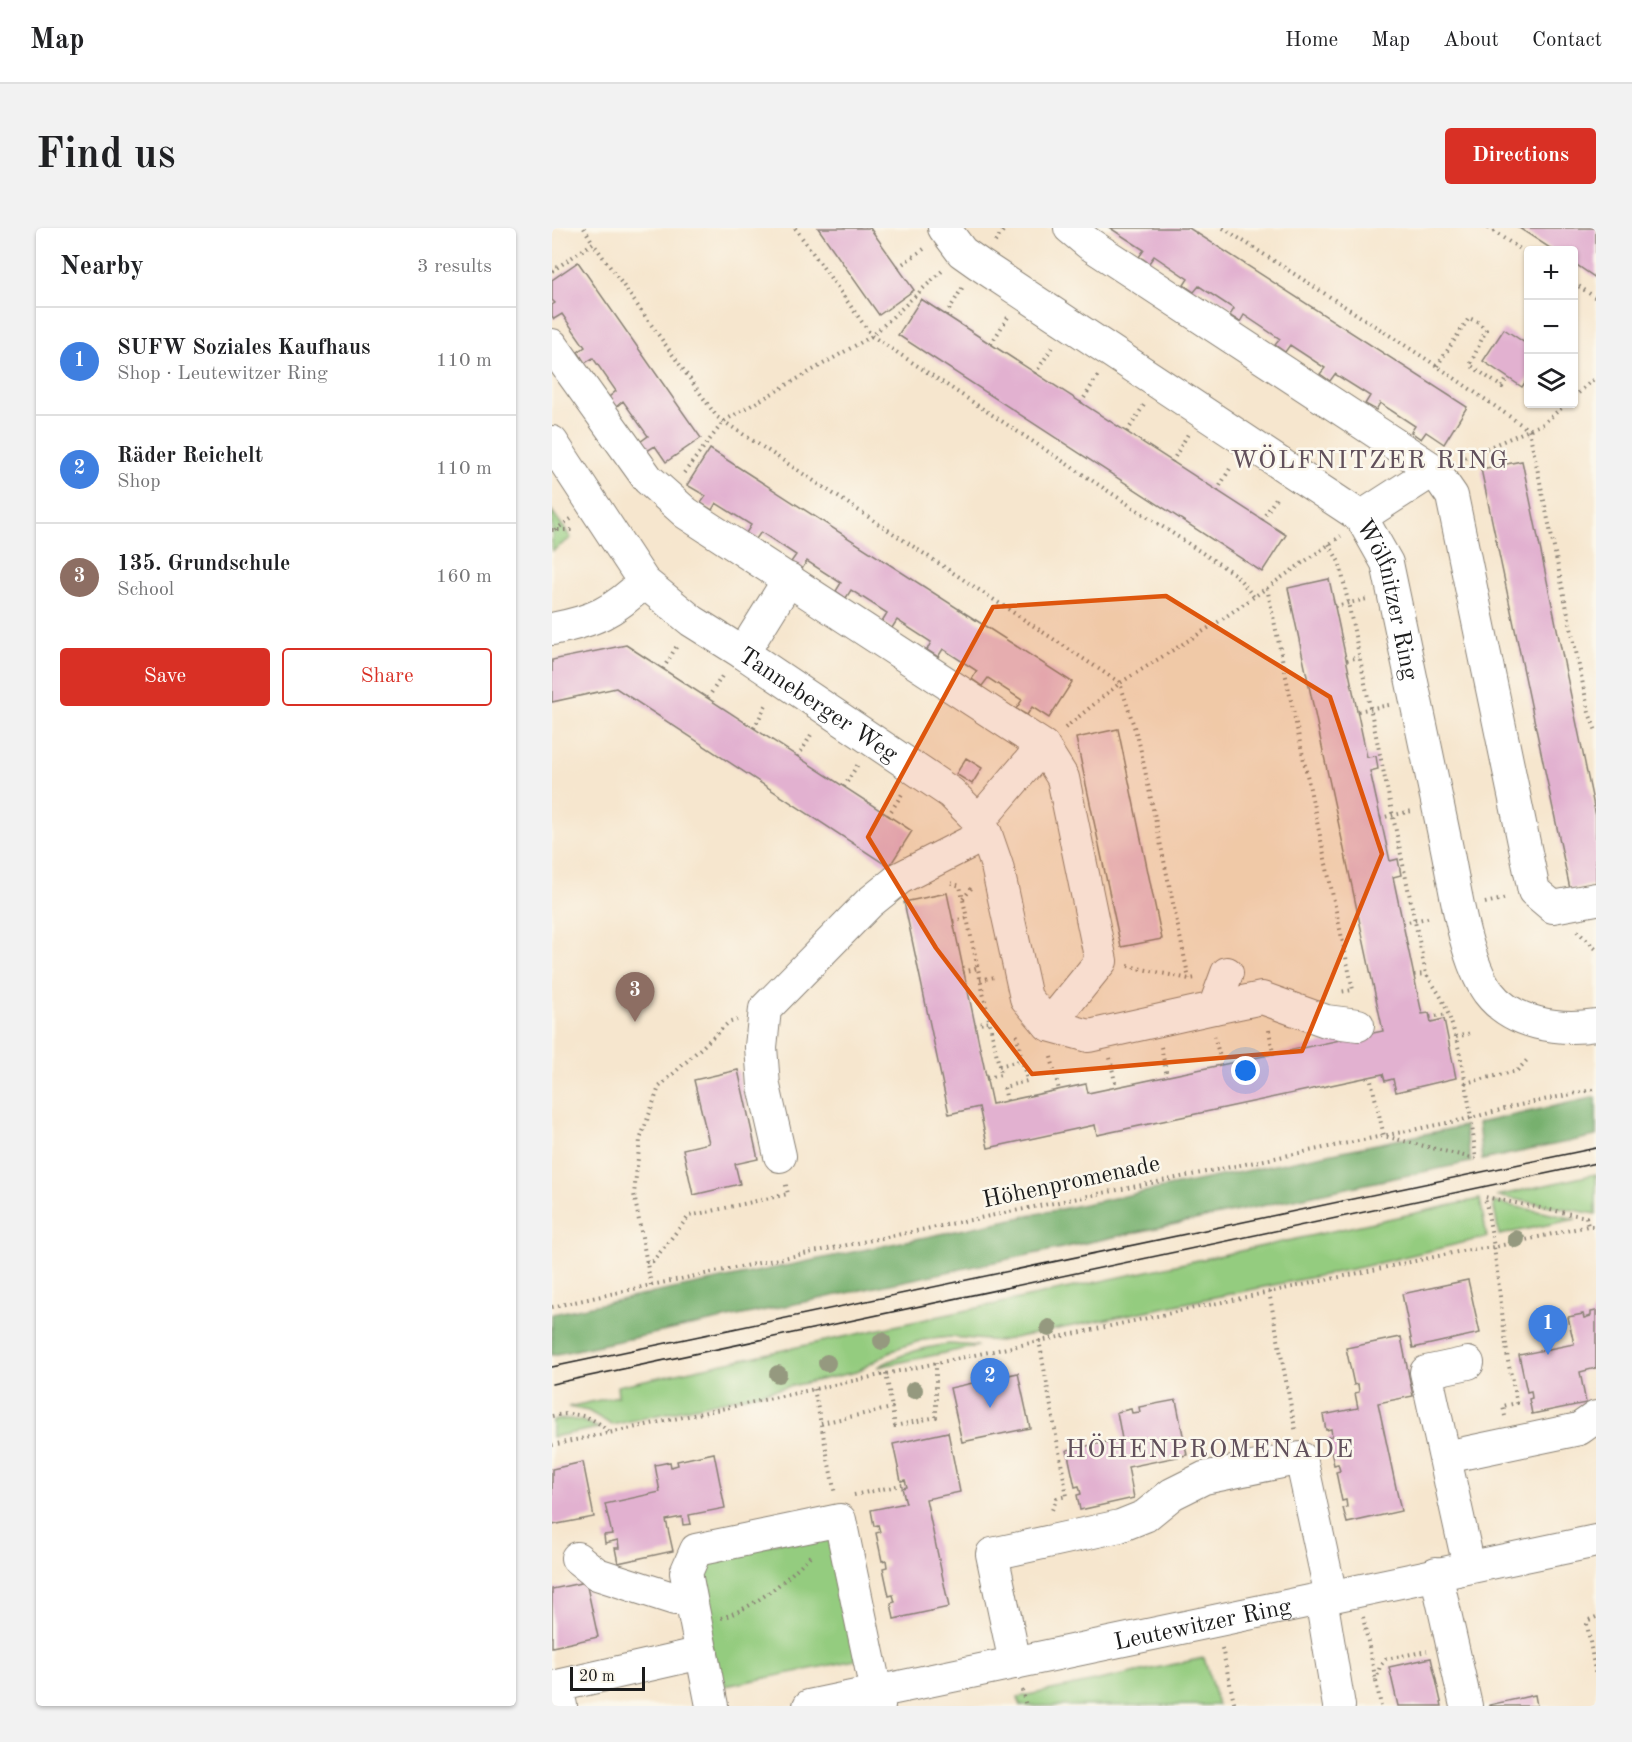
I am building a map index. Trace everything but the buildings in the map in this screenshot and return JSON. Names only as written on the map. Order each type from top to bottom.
[{"type":"street","points":[[1070,228],[1088,243],[1434,470],[1452,496],[1534,891],[1553,907],[1596,898]]},
{"type":"street","name":"Wölfnitzer Ring","points":[[946,242],[1361,517],[1387,563],[1474,969],[1490,994],[1513,1013],[1552,1027],[1573,1028],[1596,1025]]},
{"type":"street","points":[[552,345],[648,480],[686,513],[1043,746],[1063,778],[1101,961],[1049,1025],[1089,1036],[1262,998],[1326,1021],[1358,1024]]},
{"type":"street","name":"Tanneberger Weg","points":[[552,442],[644,582],[736,658],[951,793],[982,828],[997,866],[1026,998],[1049,1025]]},
{"type":"street","points":[[1361,517],[1434,470]]},
{"type":"street","points":[[736,658],[789,579]]},
{"type":"street","points":[[552,629],[593,620],[613,608],[644,582]]},
{"type":"street","points":[[780,1156],[764,1086],[761,1047],[765,1009],[869,903],[892,884],[982,828],[1043,746]]},
{"type":"street","points":[[1214,1008],[1227,973]]},
{"type":"street","points":[[1468,1363],[1426,1372],[1469,1566]]},
{"type":"street","points":[[1446,1457],[1579,1429],[1596,1417]]},
{"type":"street","points":[[1019,1676],[992,1554],[1120,1526],[1145,1516],[1172,1494],[1204,1478],[1302,1458],[1336,1595],[1339,1706]]},
{"type":"street","points":[[712,1706],[686,1573],[696,1550],[838,1510],[877,1699]]},
{"type":"street","name":"Leutewitzer Ring","points":[[809,1706],[877,1699],[1019,1676],[1336,1595],[1596,1541]]},
{"type":"street","points":[[576,1558],[597,1574],[675,1599],[696,1624]]},
{"type":"street","points":[[1436,1573],[1466,1706]]},
{"type":"street","points":[[561,1706],[557,1686],[696,1624]]},
{"type":"path","points":[[584,228],[717,417],[1120,683],[1139,742],[1189,979]]},
{"type":"path","points":[[795,228],[872,336],[1236,575],[1254,597]]},
{"type":"path","points":[[992,246],[1005,228]]},
{"type":"path","points":[[1223,228],[1437,366],[1529,430],[1589,713],[1596,731]]},
{"type":"path","points":[[1488,228],[1524,251]]},
{"type":"path","points":[[666,496],[724,422],[872,336],[946,242]]},
{"type":"path","points":[[898,267],[946,242]]},
{"type":"path","points":[[552,270],[593,243]]},
{"type":"path","points":[[1578,286],[1596,298]]},
{"type":"path","points":[[946,315],[962,288]]},
{"type":"path","points":[[991,344],[1008,316]]},
{"type":"path","points":[[1437,366],[1469,318],[1478,322],[1486,330],[1470,365],[1502,387],[1508,377]]},
{"type":"path","points":[[1035,374],[1050,351]]},
{"type":"path","points":[[1578,393],[1596,377]]},
{"type":"path","points":[[1081,403],[1096,379]]},
{"type":"path","points":[[1434,470],[1543,424],[1561,408]]},
{"type":"path","points":[[1126,432],[1141,409]]},
{"type":"path","points":[[1172,462],[1186,438]]},
{"type":"path","points":[[1218,491],[1231,467]]},
{"type":"path","points":[[1262,520],[1275,499]]},
{"type":"path","points":[[1043,746],[1120,683],[1218,622],[1348,531],[1361,517]]},
{"type":"path","points":[[555,530],[562,525],[565,530]]},
{"type":"path","points":[[1329,544],[1340,564],[1379,764],[1392,814],[1425,974],[1442,1000],[1456,1037],[1476,1159],[1384,1136],[1370,1076]]},
{"type":"path","points":[[1267,588],[1353,990]]},
{"type":"path","points":[[1335,606],[1356,602]]},
{"type":"path","points":[[663,669],[684,635]]},
{"type":"path","points":[[1347,660],[1359,657]]},
{"type":"path","points":[[708,698],[736,658]]},
{"type":"path","points":[[753,728],[773,693]]},
{"type":"path","points":[[1358,711],[1391,704]]},
{"type":"path","points":[[798,757],[814,731]]},
{"type":"path","points":[[844,787],[860,761]]},
{"type":"path","points":[[888,816],[905,790]]},
{"type":"path","points":[[1380,818],[1414,810]]},
{"type":"path","points":[[952,884],[960,886],[1001,1075],[986,1078]]},
{"type":"path","points":[[963,900],[971,889]]},
{"type":"path","points":[[1460,909],[1534,891]]},
{"type":"path","points":[[953,921],[967,918]]},
{"type":"path","points":[[1403,923],[1424,919]]},
{"type":"path","points":[[1101,961],[1189,979],[1227,973]]},
{"type":"path","points":[[963,972],[978,968]]},
{"type":"path","points":[[1414,975],[1425,974]]},
{"type":"path","points":[[980,980],[995,977]]},
{"type":"path","points":[[651,1285],[634,1194],[640,1140],[659,1087],[728,1023],[765,1009]]},
{"type":"path","points":[[1430,1017],[1448,1014]]},
{"type":"path","points":[[975,1025],[990,1022]]},
{"type":"path","points":[[1456,1037],[1471,1033]]},
{"type":"path","points":[[1051,1057],[1059,1090]]},
{"type":"path","points":[[1464,1083],[1517,1071],[1527,1060]]},
{"type":"path","points":[[999,1066],[1023,1062],[1027,1081],[1004,1087],[1007,1101]]},
{"type":"path","name":"Höhenpromenade","points":[[552,1307],[1471,1118],[1596,1089]]},
{"type":"path","points":[[646,1262],[653,1261],[689,1216],[788,1194],[780,1156]]},
{"type":"path","points":[[1513,1384],[1485,1197],[1586,1217],[1588,1226]]},
{"type":"path","points":[[552,1445],[1462,1251],[1494,1247],[1596,1226]]},
{"type":"path","points":[[1269,1292],[1302,1458]]},
{"type":"path","points":[[1039,1340],[1067,1496],[1057,1498],[1052,1510],[1057,1540]]},
{"type":"path","points":[[886,1373],[896,1426],[936,1417],[936,1362]]},
{"type":"path","points":[[814,1389],[838,1510],[906,1484]]},
{"type":"path","points":[[821,1423],[892,1408]]},
{"type":"path","points":[[552,1416],[572,1414],[587,1417],[598,1422],[610,1433]]},
{"type":"path","points":[[696,1624],[726,1617],[748,1606],[767,1593],[811,1555]]},
{"type":"path","points":[[1336,1595],[1376,1681],[1381,1706]]},
{"type":"path","points":[[1596,1617],[1589,1620],[1587,1624],[1596,1677]]},
{"type":"path","points":[[1222,1647],[1235,1706]]},
{"type":"path","points":[[1376,1681],[1380,1666],[1386,1659],[1431,1650]]},
{"type":"path","points":[[1019,1676],[1026,1706]]},
{"type":"highlighted area","points":[[1166,596],[1330,697],[1382,854],[1302,1051],[1032,1074],[936,948],[868,837],[993,607]]},
{"type":"green space","points":[[552,511],[571,538],[552,551]]},
{"type":"green space","points":[[1596,1097],[1596,1136],[1482,1160],[1478,1123]]},
{"type":"green space","points":[[1464,1126],[1471,1162],[552,1355],[552,1314]]},
{"type":"green space","points":[[1596,1174],[1596,1214],[1496,1196]]},
{"type":"green space","points":[[1480,1199],[1487,1237],[1362,1267],[999,1341],[950,1337],[923,1340],[898,1348],[856,1372],[612,1425],[588,1411],[568,1407],[618,1396],[617,1386]]},
{"type":"green space","points":[[1493,1202],[1576,1219],[1499,1235]]},
{"type":"green space","points":[[949,1344],[978,1346],[878,1367],[912,1352]]},
{"type":"green space","points":[[552,1420],[582,1421],[599,1428],[552,1437]]},
{"type":"green space","points":[[834,1528],[861,1659],[720,1687],[698,1584],[703,1562]]},
{"type":"green space","points":[[1204,1658],[1218,1705],[1020,1706],[1018,1697]]},
{"type":"tram line","points":[[552,1367],[1596,1148]]},
{"type":"tram line","points":[[552,1384],[1596,1163]]},
{"type":"place","name":"135. Grundschule","points":[[635,1022]]},
{"type":"place","name":"SUFW Soziales Kaufhaus","points":[[1548,1355]]},
{"type":"place","name":"Räder Reichelt","points":[[990,1408]]},
{"type":"district","name":"WÖLFNITZER RING","points":[[1370,459]]},
{"type":"district","name":"HÖHENPROMENADE","points":[[1210,1448]]}]
